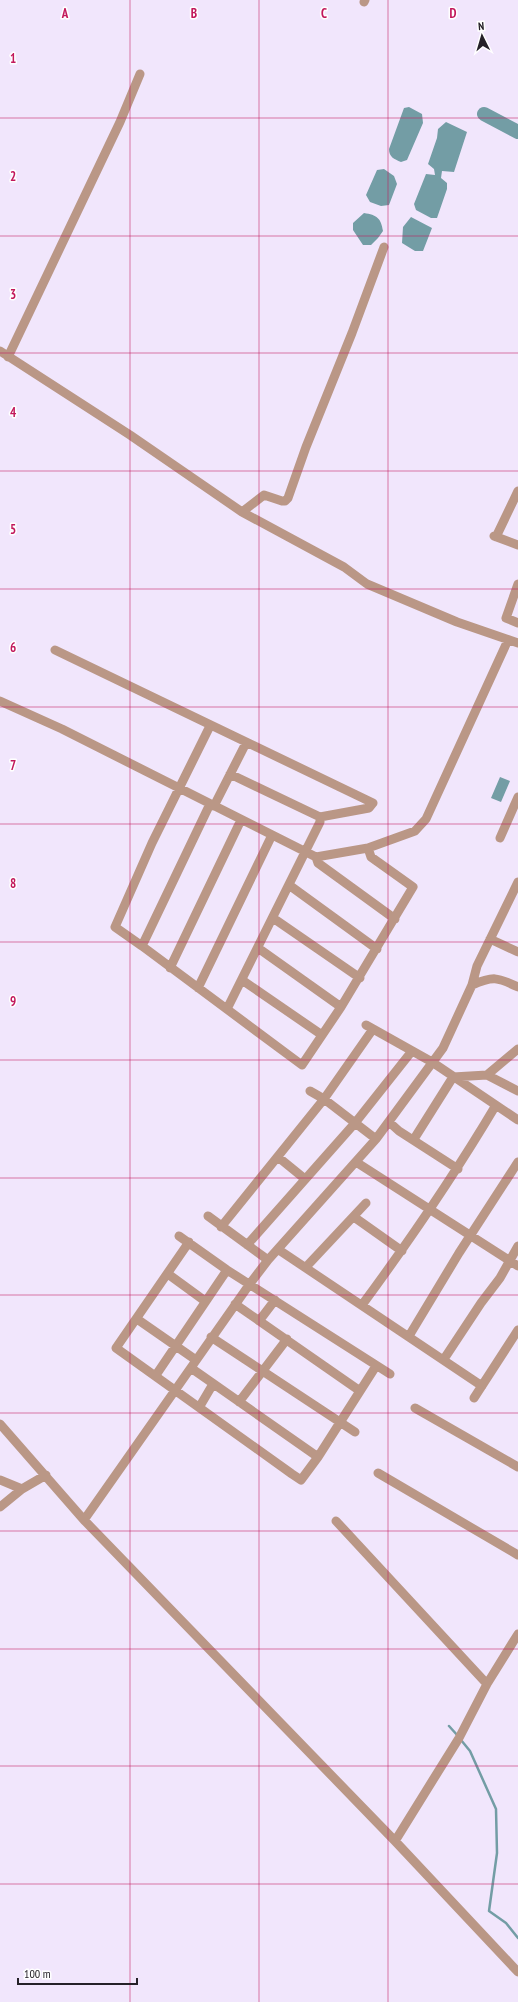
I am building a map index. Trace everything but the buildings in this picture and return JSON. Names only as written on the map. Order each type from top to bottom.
[{"type":"street","points":[[8,357],[120,122],[140,74]]},
{"type":"street","points":[[242,512],[264,495],[282,501],[285,501],[288,498],[306,447],[352,333],[384,247]]},
{"type":"street","points":[[0,352],[130,435],[242,512],[344,567],[356,577],[376,589],[457,622],[518,643]]},
{"type":"street","points":[[518,491],[515,507],[495,536],[518,545]]},
{"type":"street","points":[[518,584],[506,618],[518,623]]},
{"type":"street","points":[[0,701],[62,729],[316,857],[368,848],[415,831],[426,819],[508,640]]},
{"type":"street","points":[[55,650],[210,726],[373,803],[369,808],[320,817],[230,774]]},
{"type":"street","points":[[210,726],[152,843],[114,928],[142,946],[302,1065],[360,978],[413,887],[371,857],[368,848]]},
{"type":"street","points":[[142,946],[212,805],[246,743]]},
{"type":"street","points":[[500,838],[518,797]]},
{"type":"street","points":[[227,1009],[306,852],[320,822],[320,817]]},
{"type":"street","points":[[170,968],[241,820]]},
{"type":"street","points":[[198,988],[272,835]]},
{"type":"street","points":[[316,857],[318,863],[395,919]]},
{"type":"street","points":[[84,1520],[194,1364],[211,1337],[249,1285],[268,1260],[279,1250],[376,1139],[432,1062],[450,1035],[472,985],[477,966],[518,882]]},
{"type":"street","points":[[289,885],[377,949]]},
{"type":"street","points":[[273,918],[360,978]]},
{"type":"street","points":[[490,939],[518,951]]},
{"type":"street","points":[[258,948],[341,1007]]},
{"type":"street","points":[[472,985],[490,978],[499,978],[518,987]]},
{"type":"street","points":[[242,980],[322,1035]]},
{"type":"street","points":[[221,1227],[324,1099],[370,1027],[432,1062],[518,1120]]},
{"type":"street","points":[[487,1075],[518,1049]]},
{"type":"street","points":[[247,1245],[355,1122],[412,1051]]},
{"type":"street","points":[[453,1077],[487,1075],[518,1091]]},
{"type":"street","points":[[414,1139],[453,1077]]},
{"type":"street","points":[[310,1091],[324,1099],[376,1139]]},
{"type":"street","points":[[362,1305],[402,1251],[458,1169],[496,1105]]},
{"type":"street","points":[[388,1122],[399,1131],[414,1139],[458,1169]]},
{"type":"street","points":[[278,1157],[305,1179]]},
{"type":"street","points":[[356,1162],[518,1266]]},
{"type":"street","points":[[409,1336],[470,1235],[518,1162]]},
{"type":"street","points":[[306,1267],[366,1203]]},
{"type":"street","points":[[208,1216],[268,1260]]},
{"type":"street","points":[[354,1217],[402,1251]]},
{"type":"street","points":[[179,1236],[226,1270],[390,1374]]},
{"type":"street","points":[[188,1242],[168,1274],[116,1348],[200,1406],[301,1480],[318,1457],[376,1366]]},
{"type":"street","points":[[444,1359],[481,1303],[500,1278],[518,1246]]},
{"type":"street","points":[[279,1250],[444,1359],[482,1386]]},
{"type":"street","points":[[156,1375],[177,1346],[226,1270]]},
{"type":"street","points":[[168,1274],[205,1301]]},
{"type":"street","points":[[260,1320],[274,1300]]},
{"type":"street","points":[[235,1304],[360,1391]]},
{"type":"street","points":[[137,1319],[177,1346],[213,1384],[318,1457]]},
{"type":"street","points":[[474,1398],[518,1330]]},
{"type":"street","points":[[211,1337],[354,1432]]},
{"type":"street","points":[[240,1402],[287,1339]]},
{"type":"street","points":[[200,1406],[213,1384]]},
{"type":"street","points":[[415,1408],[518,1467]]},
{"type":"street","points":[[0,1424],[46,1474],[84,1520],[395,1841],[518,1972]]},
{"type":"street","points":[[378,1473],[518,1555]]},
{"type":"street","points":[[0,1507],[22,1489],[46,1474]]},
{"type":"street","points":[[0,1480],[22,1489]]},
{"type":"street","points":[[336,1521],[487,1684]]},
{"type":"street","points":[[395,1841],[459,1738],[487,1684],[518,1634]]},
{"type":"shaded area","points":[[409,107],[422,114],[423,123],[407,160],[401,162],[391,156],[389,149],[404,108]]},
{"type":"shaded area","points":[[446,122],[467,132],[454,172],[442,171],[441,178],[447,183],[447,189],[437,218],[431,218],[416,210],[414,204],[426,174],[435,175],[434,169],[428,164],[437,138],[438,129]]},
{"type":"shaded area","points":[[384,169],[394,176],[397,184],[389,205],[381,206],[370,202],[366,195],[377,170]]},
{"type":"shaded area","points":[[364,213],[378,218],[383,231],[371,245],[363,245],[353,230],[353,223]]},
{"type":"shaded area","points":[[411,217],[432,228],[423,251],[415,251],[402,243],[403,227]]},
{"type":"shaded area","points":[[500,777],[510,781],[501,802],[491,798]]},
{"type":"waterway","points":[[484,114],[518,132]]},
{"type":"waterway","points":[[449,1726],[458,1736]]},
{"type":"waterway","points":[[461,1740],[470,1751],[496,1809],[497,1853],[489,1911],[506,1923],[518,1938]]}]
